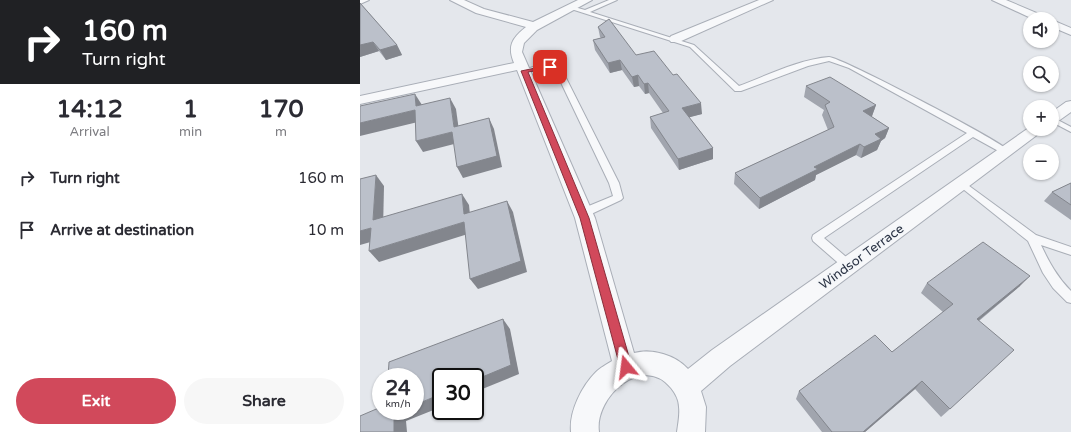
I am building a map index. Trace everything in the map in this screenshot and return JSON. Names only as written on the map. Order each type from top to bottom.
[{"type":"street","points":[[455,0],[480,11],[535,26]]},
{"type":"street","points":[[676,39],[768,0]]},
{"type":"street","points":[[999,0],[1026,12]]},
{"type":"street","points":[[581,7],[535,26],[519,39],[516,46],[523,68],[583,213],[626,367]]},
{"type":"street","points":[[1059,26],[1071,32]]},
{"type":"street","points":[[360,100],[523,68]]},
{"type":"street","points":[[1059,114],[1071,105]]},
{"type":"street","name":"Windsor Terrace","points":[[687,386],[721,358],[1027,136]]},
{"type":"street","points":[[585,432],[588,408],[597,390],[610,376],[626,367],[640,363],[654,363],[667,368],[678,375],[687,386],[693,402],[694,419],[691,432]]},
{"type":"lane","points":[[360,2],[366,0]]},
{"type":"lane","points":[[581,7],[614,0]]},
{"type":"lane","points":[[581,7],[676,39],[692,46],[738,89],[806,64],[830,59],[851,67],[1005,151]]},
{"type":"lane","points":[[523,68],[558,68],[614,183],[618,198],[583,213]]},
{"type":"lane","points":[[1059,123],[1071,130]]},
{"type":"lane","points":[[848,265],[816,238],[973,133]]},
{"type":"lane","points":[[961,183],[1032,238],[1071,251]]},
{"type":"lane","points":[[1032,238],[1047,270],[1057,285],[1071,298]]},
{"type":"building","points":[[360,3],[397,45],[380,50],[373,42],[360,45]]},
{"type":"building","points":[[609,19],[636,55],[654,51],[673,75],[677,74],[701,103],[682,108],[713,148],[678,159],[650,117],[669,111],[648,83],[644,84],[638,75],[632,77],[620,60],[608,63],[593,40],[605,37],[598,27]]},
{"type":"building","points":[[830,77],[876,105],[863,111],[889,128],[875,134],[881,139],[864,147],[860,144],[814,167],[818,169],[760,198],[735,173],[834,127],[825,105],[830,102],[806,86]]},
{"type":"building","points":[[415,94],[416,106],[450,98],[454,127],[489,118],[497,156],[457,167],[452,132],[416,141],[415,110],[360,123],[360,106]]},
{"type":"building","points":[[376,175],[373,220],[462,194],[464,214],[507,201],[521,261],[470,279],[464,222],[369,251],[371,228],[360,231],[360,179]]},
{"type":"building","points":[[1071,183],[1071,205],[1052,192]]},
{"type":"building","points":[[983,242],[1030,276],[977,319],[1014,350],[950,409],[922,381],[863,432],[832,432],[799,391],[875,335],[892,352],[953,304],[927,283]]},
{"type":"building","points":[[503,319],[511,365],[484,376],[484,368],[432,368],[432,398],[424,401],[424,368],[389,368],[389,362]]},
{"type":"building","points":[[372,411],[372,420],[394,420],[394,432],[360,432],[360,416]]},
{"type":"route","points":[[550,67],[539,67],[524,71],[585,218],[626,367]]}]
